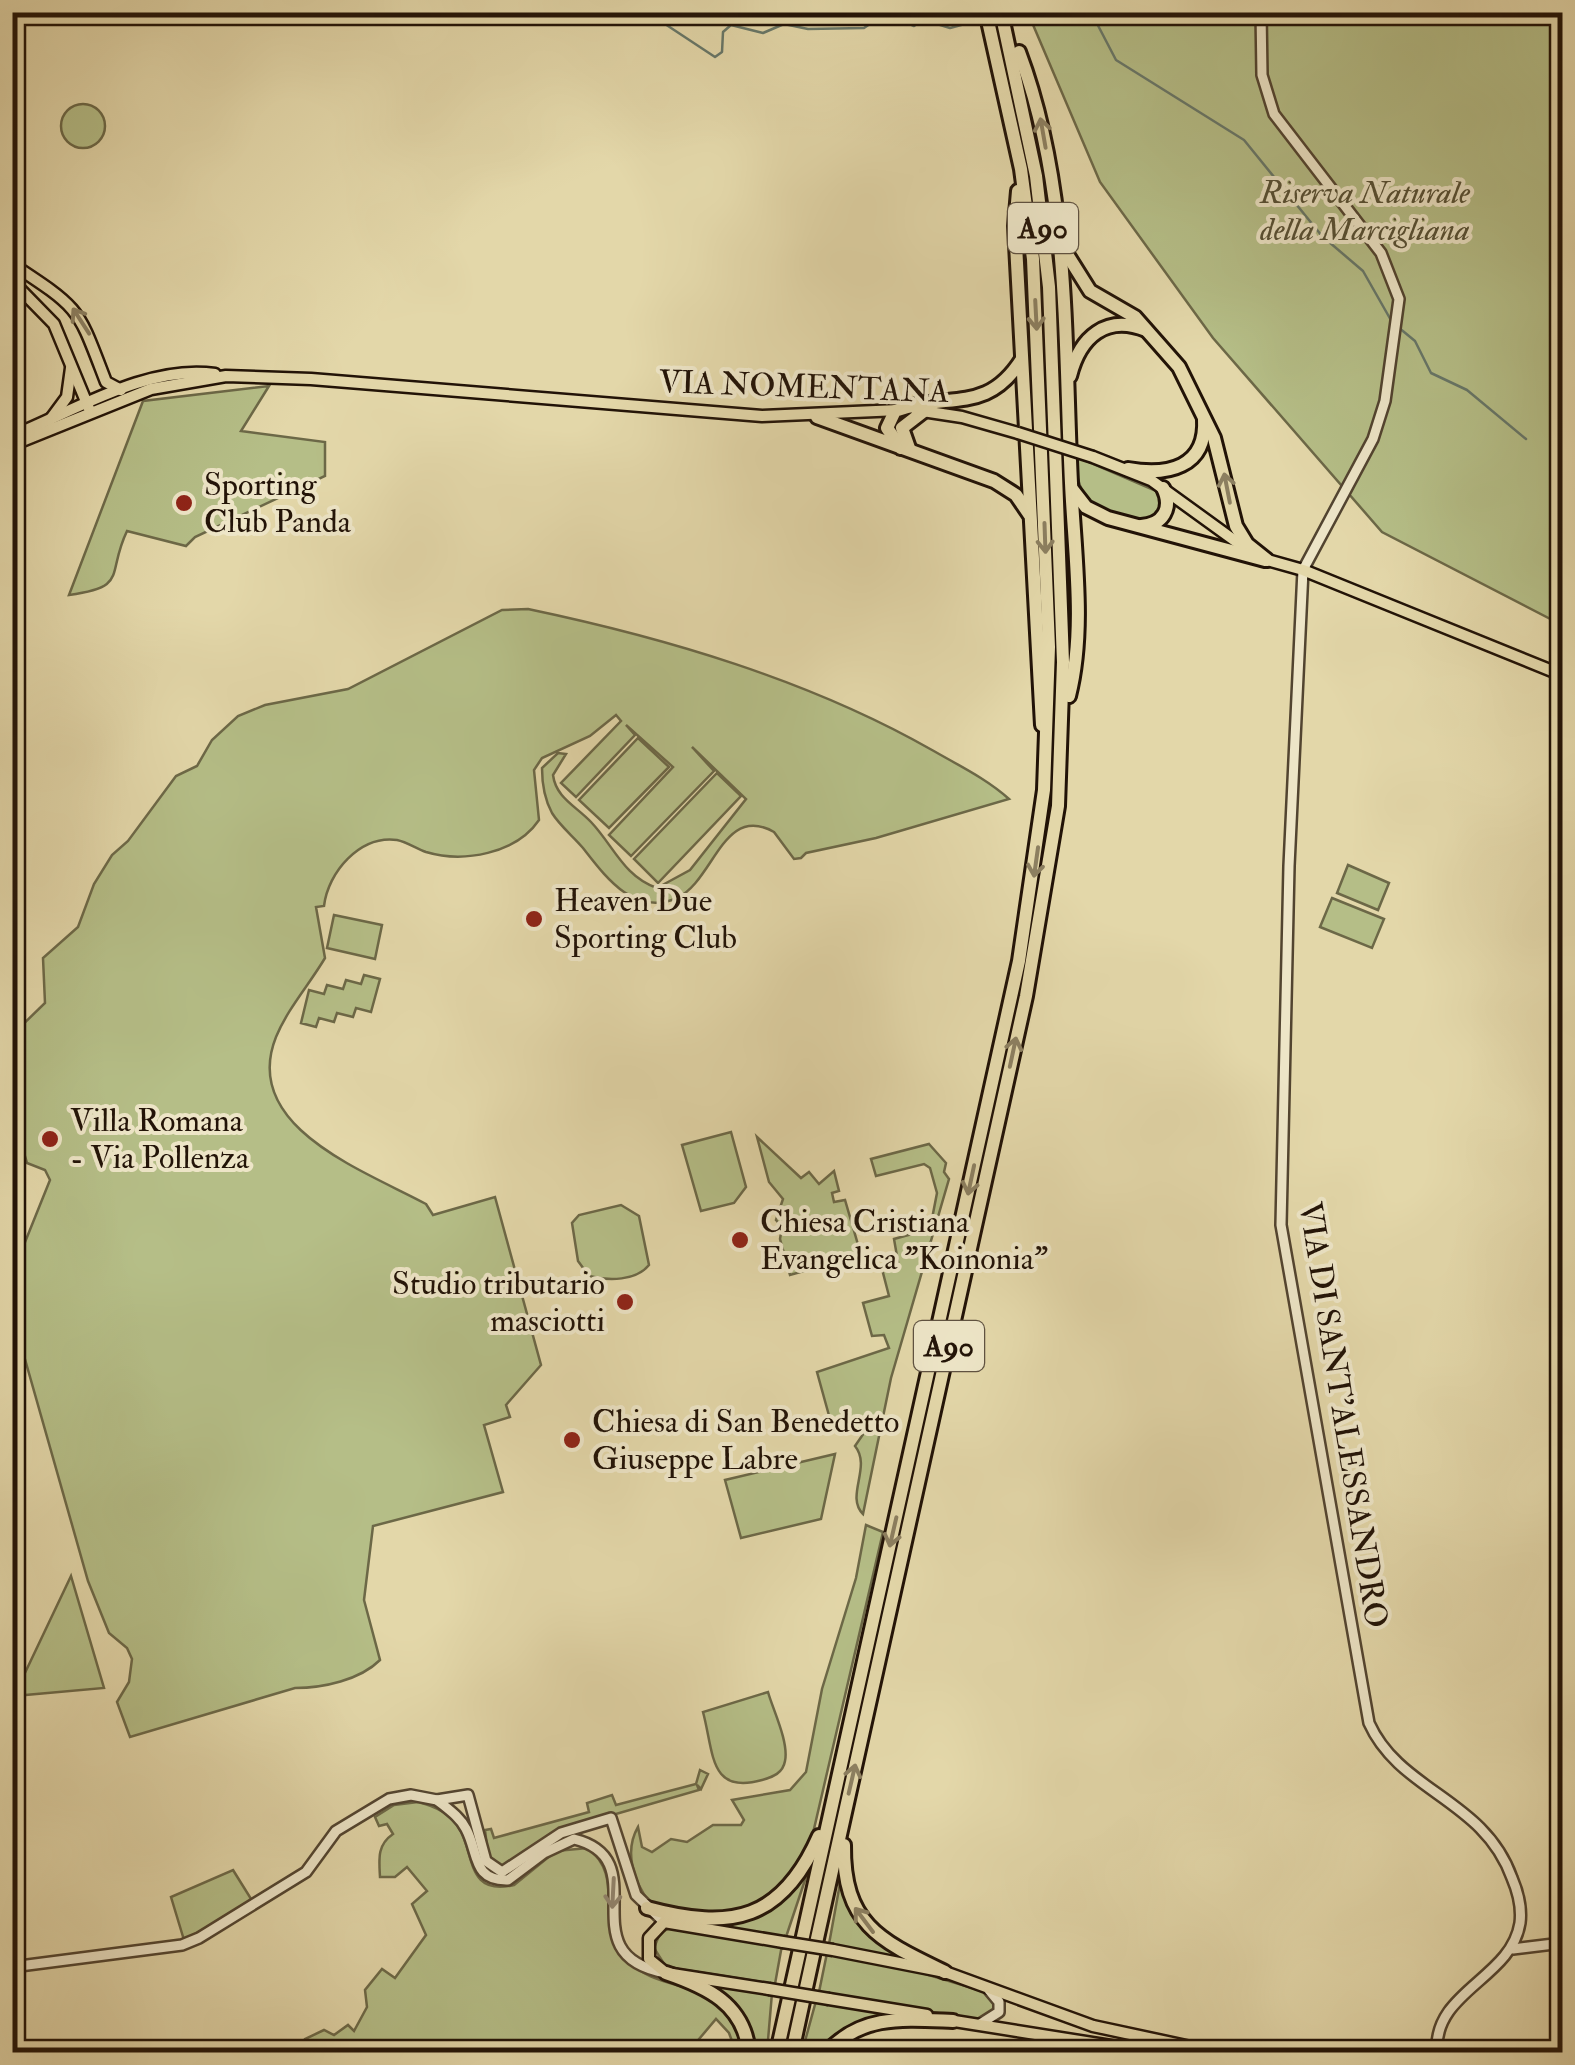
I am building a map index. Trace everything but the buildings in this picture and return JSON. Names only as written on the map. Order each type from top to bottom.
[{"type":"highway","name":"A90","points":[[792,2052],[834,1796],[1019,962],[1036,863],[1047,757],[1049,647],[1032,259],[1021,169],[986,12]]},
{"type":"highway","name":"A90","points":[[778,2052],[844,1814],[1038,936],[1058,806],[1064,718],[1049,287],[1036,176],[1002,12]]},
{"type":"highway","points":[[1002,12],[1038,107],[1058,238],[1074,542],[1076,665],[1064,718]]},
{"type":"highway","points":[[1021,169],[1015,226],[1035,651],[1047,757]]},
{"type":"highway","points":[[1058,238],[1090,291],[1150,332],[1179,367],[1218,449],[1236,526],[1247,544],[1267,560]]},
{"type":"highway","points":[[1067,393],[1075,359],[1094,332],[1118,324],[1150,332]]},
{"type":"highway","points":[[908,451],[887,426],[895,411],[988,394],[1004,384],[1023,356]]},
{"type":"highway","points":[[1128,468],[1164,472],[1189,462],[1203,440],[1200,407]]},
{"type":"highway","points":[[908,451],[902,429],[924,411]]},
{"type":"highway","points":[[817,417],[994,481],[1016,495],[1030,516]]},
{"type":"highway","points":[[994,481],[1012,478],[1028,461]]},
{"type":"highway","points":[[1071,487],[1086,507],[1108,518],[1267,560]]},
{"type":"highway","points":[[1138,526],[1152,525],[1165,514],[1168,499],[1163,488]]},
{"type":"highway","points":[[1074,542],[1086,524],[1108,518]]},
{"type":"highway","points":[[664,1922],[737,1918],[781,1896],[812,1850],[834,1796]]},
{"type":"highway","points":[[844,1814],[844,1878],[858,1914],[881,1939],[944,1972]]},
{"type":"highway","points":[[647,1908],[702,1919]]},
{"type":"highway","points":[[666,1974],[708,1988],[724,2000],[744,2029],[749,2052]]},
{"type":"highway","points":[[827,2052],[868,2023],[953,2021]]},
{"type":"main road","points":[[12,264],[76,310],[91,335],[108,384],[127,389]]},
{"type":"main road","points":[[12,282],[46,312],[69,352],[89,409]]},
{"type":"main road","points":[[48,421],[69,392],[69,352]]},
{"type":"main road","name":"VIA NOMENTANA","points":[[12,445],[127,389],[182,373],[817,417],[895,411],[962,416],[1128,468],[1163,488],[1231,541],[1267,560],[1303,570],[1562,675]]},
{"type":"main road","name":"VIA NOMENTANA","points":[[12,436],[161,386],[226,376]]},
{"type":"main road","points":[[1150,2052],[666,1974],[652,1964],[648,1947],[652,1933],[664,1922],[833,1950],[944,1972],[1093,2026],[1214,2052]]},
{"type":"street","points":[[1261,12],[1261,63],[1270,106],[1288,136],[1381,253],[1398,289],[1385,401],[1373,439],[1303,570]]},
{"type":"street","name":"VIA DI SANT'ALESSANDRO","points":[[1303,570],[1289,866],[1281,1225],[1369,1723],[1390,1756],[1464,1810],[1495,1840],[1518,1893],[1521,1913],[1513,1949]]},
{"type":"street","points":[[12,1967],[182,1945],[311,1868],[336,1832],[389,1799],[411,1795],[437,1800],[463,1796],[486,1861],[497,1876]]},
{"type":"street","points":[[437,1800],[468,1832],[478,1867],[497,1876],[517,1876],[544,1853],[574,1839],[594,1845],[610,1857],[613,1924],[626,1952],[642,1967],[666,1974]]},
{"type":"street","points":[[497,1876],[561,1834],[611,1818],[636,1896],[664,1922]]},
{"type":"street","points":[[1437,2052],[1438,2030],[1452,2004],[1513,1949],[1562,1942]]},
{"type":"street","points":[[971,1980],[999,2002],[995,2018],[978,2025]]},
{"type":"green space","name":"Riserva Naturale della Marcigliana","points":[[1028,13],[1562,13],[1562,625],[1382,532],[1213,338],[1100,182]]},
{"type":"green space","points":[[83,104],[98,111],[105,126],[98,141],[83,148],[68,141],[61,126],[68,111]]},
{"type":"green space","name":"Sporting Club Panda","points":[[269,386],[241,431],[325,442],[325,476],[195,537],[186,546],[127,531],[108,583],[69,595],[143,401]]},
{"type":"green space","points":[[1075,456],[1161,494],[1163,511],[1145,521],[1115,516],[1093,505],[1080,485]]},
{"type":"green space","points":[[528,609],[632,633],[787,682],[885,725],[972,773],[1009,799],[794,859],[774,832],[757,826],[743,828],[720,848],[690,889],[677,898],[647,902],[622,891],[611,881],[555,818],[546,797],[542,768],[558,753],[566,754],[553,775],[558,790],[591,822],[627,868],[657,888],[690,870],[746,799],[692,747],[714,771],[631,856],[609,835],[673,767],[626,725],[635,735],[576,797],[561,783],[621,721],[616,715],[590,736],[542,758],[534,770],[539,820],[517,841],[488,853],[456,856],[383,840],[348,858],[332,881],[324,906],[316,907],[325,958],[276,1037],[270,1069],[276,1096],[292,1121],[315,1142],[426,1204],[433,1215],[495,1197],[541,1365],[506,1405],[510,1417],[484,1425],[503,1492],[373,1526],[364,1600],[380,1660],[340,1682],[295,1688],[130,1737],[117,1702],[129,1682],[132,1659],[127,1648],[109,1633],[88,1581],[13,1317],[13,1272],[50,1180],[45,1170],[27,1163],[13,1114],[13,1034],[45,1003],[43,958],[78,927],[94,884],[112,855],[128,841],[176,776],[197,766],[212,740],[238,716],[265,705],[348,689],[502,610]]},
{"type":"green space","points":[[638,738],[669,767],[609,828],[579,800]]},
{"type":"green space","points":[[717,773],[741,796],[658,883],[634,859]]},
{"type":"green space","points":[[1348,865],[1389,883],[1378,910],[1337,893]]},
{"type":"green space","points":[[1332,898],[1384,919],[1372,948],[1320,927]]},
{"type":"green space","points":[[334,915],[382,925],[375,959],[327,948]]},
{"type":"green space","points":[[364,975],[380,979],[371,1012],[356,1008],[353,1017],[337,1013],[334,1022],[319,1018],[316,1027],[301,1023],[309,990],[324,994],[327,985],[343,989],[346,980],[361,984]]},
{"type":"green space","points":[[731,1132],[746,1187],[734,1203],[701,1211],[682,1145]]},
{"type":"green space","points":[[757,1137],[801,1178],[809,1172],[819,1184],[834,1171],[839,1191],[832,1193],[834,1202],[845,1200],[861,1255],[790,1275],[780,1239],[782,1227],[776,1220],[783,1199],[769,1182]]},
{"type":"green space","points":[[929,1144],[946,1163],[944,1172],[949,1179],[891,1378],[863,1514],[857,1499],[861,1463],[855,1446],[864,1433],[857,1427],[833,1430],[817,1372],[889,1348],[884,1335],[872,1336],[863,1303],[889,1296],[882,1269],[898,1262],[894,1239],[930,1229],[937,1193],[930,1168],[924,1164],[876,1176],[871,1159]]},
{"type":"green space","points":[[621,1205],[639,1216],[649,1265],[622,1278],[589,1276],[578,1261],[572,1223],[579,1215]]},
{"type":"green space","points":[[835,1454],[821,1519],[741,1538],[725,1480]]},
{"type":"green space","points":[[866,1525],[883,1532],[810,1846],[776,1889],[743,1910],[703,1912],[650,1903],[632,1866],[632,1846],[638,1827],[642,1847],[652,1852],[671,1839],[687,1842],[713,1825],[741,1825],[744,1820],[732,1800],[790,1790],[806,1772],[822,1689],[856,1578]]},
{"type":"green space","points":[[71,1576],[104,1688],[14,1696]]},
{"type":"green space","points":[[768,1692],[785,1745],[784,1765],[766,1779],[732,1781],[717,1767],[703,1712]]},
{"type":"green space","points":[[700,1770],[708,1774],[701,1789],[697,1785],[699,1790],[571,1827],[546,1837],[502,1867],[488,1855],[485,1830],[491,1829],[494,1838],[589,1812],[587,1803],[612,1795],[616,1805],[696,1784]]},
{"type":"green space","points":[[418,1802],[451,1818],[464,1838],[474,1870],[487,1884],[514,1885],[556,1851],[588,1848],[605,1872],[612,1929],[627,1959],[650,1976],[716,2000],[734,2019],[747,2052],[736,2052],[729,2033],[716,2019],[694,2045],[694,2052],[305,2052],[305,2039],[324,2030],[334,2035],[348,2025],[354,2031],[367,2007],[365,1990],[382,1969],[395,1978],[426,1935],[412,1904],[427,1891],[407,1867],[395,1877],[380,1877],[382,1848],[393,1834],[387,1824],[379,1826],[375,1817],[394,1805]]},
{"type":"green space","points":[[809,1868],[786,1937],[718,1927],[738,1921]]},
{"type":"green space","points":[[233,1870],[253,1902],[184,1940],[171,1897]]},
{"type":"green space","points":[[841,1878],[847,1896],[918,1964],[829,1944]]},
{"type":"green space","points":[[672,1927],[782,1945],[775,1984],[666,1967],[654,1948],[660,1933]]},
{"type":"green space","points":[[827,1953],[922,1973],[989,1993],[998,2007],[983,2021],[819,1992]]},
{"type":"green space","points":[[702,1981],[772,1993],[767,2052],[754,2052],[752,2040]]},
{"type":"green space","points":[[816,2001],[900,2015],[824,2052],[802,2052]]},
{"type":"waterway","points":[[617,12],[662,22],[715,57],[722,52],[723,32],[731,25],[763,33],[784,24],[808,29],[864,28],[886,13],[914,26],[924,20],[950,28],[976,21]]},
{"type":"waterway","points":[[1068,12],[1084,23],[1091,14]]},
{"type":"waterway","points":[[1092,14],[1116,60],[1244,140],[1322,236],[1363,271],[1392,322]]},
{"type":"waterway","points":[[1398,327],[1415,341],[1431,373],[1467,390],[1526,439]]},
{"type":"place","name":"Sporting Club Panda","points":[[184,503]]},
{"type":"place","name":"Heaven Due Sporting Club","points":[[534,919]]},
{"type":"place","name":"Villa Romana - Via Pollenza","points":[[50,1139]]},
{"type":"place","name":"Chiesa Cristiana Evangelica \"Koinonia\"","points":[[740,1240]]},
{"type":"place","name":"Studio tributario masciotti","points":[[625,1302]]},
{"type":"place","name":"Chiesa di San Benedetto Giuseppe Labre","points":[[572,1440]]}]
